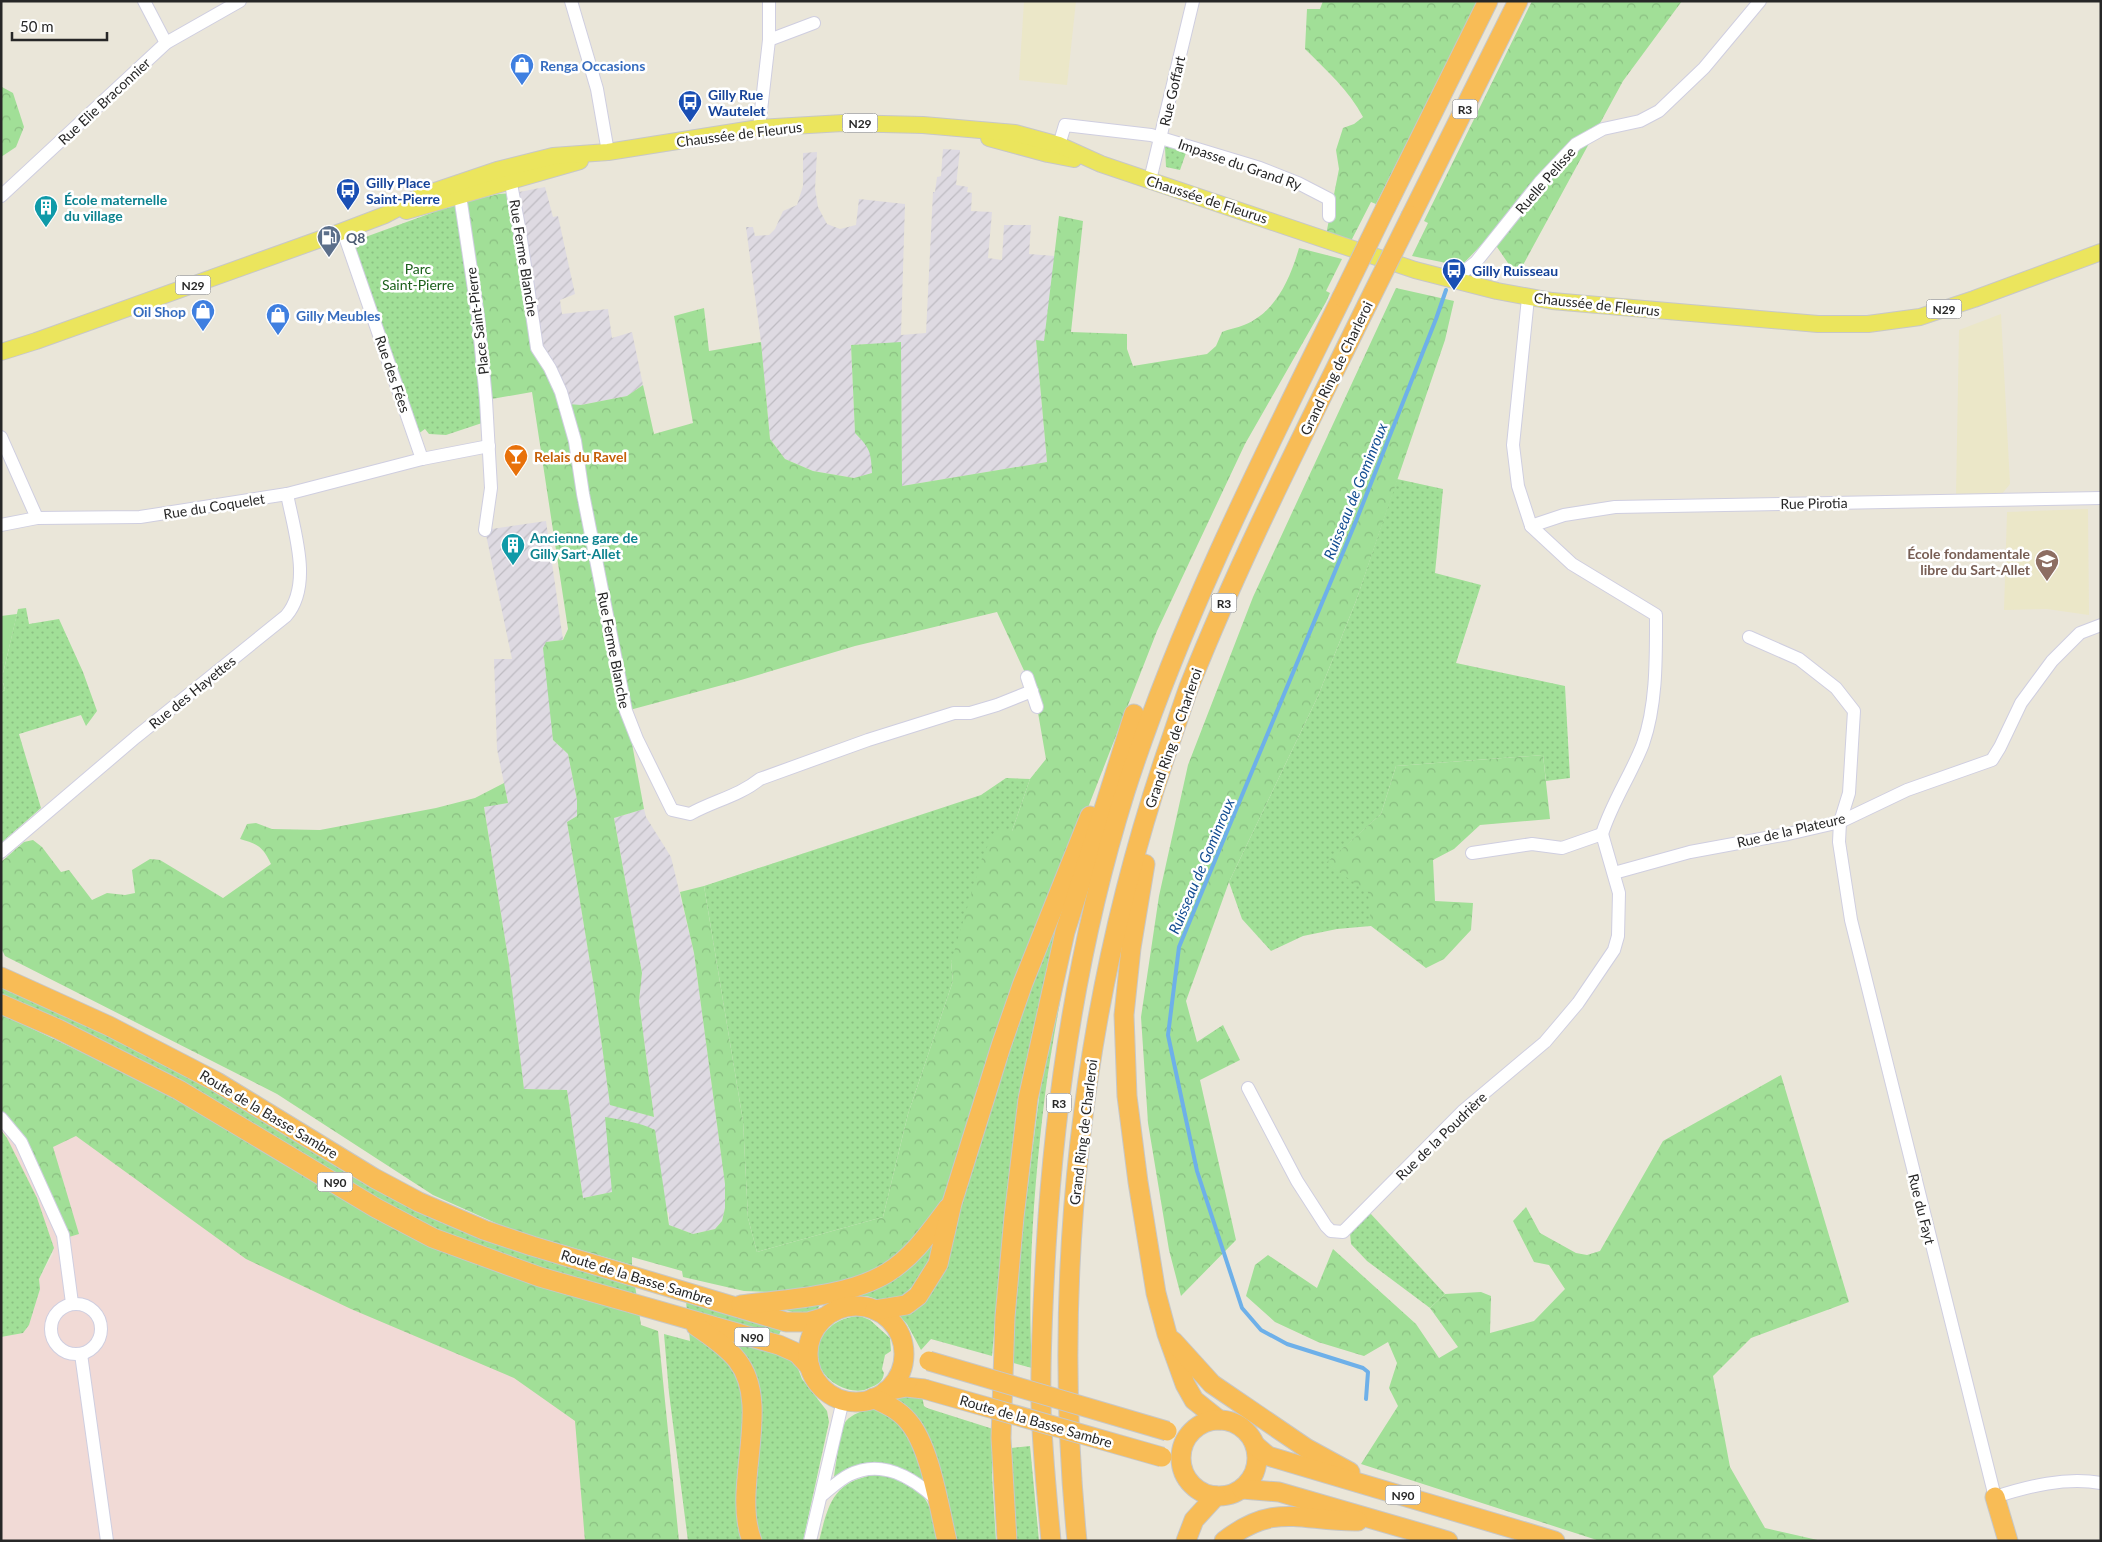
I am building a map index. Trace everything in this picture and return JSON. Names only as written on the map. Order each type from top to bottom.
[{"type":"highway","name":"Grand Ring de Charleroi","points":[[1051,1541],[1041,1406],[1042,1321],[1048,1215],[1057,1112],[1074,1006],[1094,903],[1125,793],[1165,679],[1200,592],[1240,504],[1488,1]]},
{"type":"highway","name":"Grand Ring de Charleroi","points":[[1077,1541],[1069,1394],[1069,1307],[1074,1215],[1083,1116],[1099,1009],[1120,909],[1149,805],[1188,690],[1267,508],[1518,1]]},
{"type":"highway","points":[[875,1310],[906,1305],[924,1289],[938,1264],[952,1203],[1001,1046],[1023,983],[1108,772],[1134,714],[1165,679]]},
{"type":"highway","points":[[1006,1541],[1001,1438],[1005,1318],[1014,1217],[1028,1099],[1065,932],[1134,714]]},
{"type":"highway","points":[[1149,805],[1151,840],[1141,880],[1124,1015],[1127,1096],[1138,1182],[1156,1293],[1167,1334],[1185,1384],[1194,1400],[1219,1420],[1238,1425],[1251,1437],[1255,1445],[1257,1464],[1254,1474],[1242,1489],[1234,1493],[1216,1496],[1199,1490],[1186,1478],[1181,1461],[1184,1443],[1194,1429],[1202,1424],[1219,1420]]},
{"type":"highway","name":"Route de la Basse Sambre","points":[[1,977],[109,1026],[218,1082],[374,1178],[419,1202],[484,1230],[786,1322],[808,1322],[825,1317]]},
{"type":"highway","name":"Route de la Basse Sambre","points":[[1,1004],[58,1029],[179,1090],[376,1208],[433,1238],[540,1277],[779,1345],[797,1353],[810,1367]]},
{"type":"highway","points":[[733,1306],[807,1297],[867,1282],[887,1273],[918,1246],[952,1203]]},
{"type":"highway","points":[[849,1306],[862,1306],[875,1310],[890,1320],[896,1328],[903,1346],[904,1358],[901,1370],[895,1382],[880,1394],[862,1401],[842,1400],[827,1392],[816,1381],[810,1367],[808,1353],[810,1340],[816,1327],[825,1317],[836,1310],[849,1306]]},
{"type":"highway","points":[[687,1319],[726,1349],[738,1361],[751,1388],[752,1420],[745,1505],[746,1526],[752,1541]]},
{"type":"highway","points":[[1167,1334],[1212,1384],[1306,1448],[1377,1487]]},
{"type":"highway","name":"Route de la Basse Sambre","points":[[903,1346],[913,1354],[929,1361],[1167,1431],[1181,1432],[1194,1429]]},
{"type":"highway","name":"Route de la Basse Sambre","points":[[880,1394],[906,1387],[924,1389],[1162,1457],[1183,1470]]},
{"type":"highway","points":[[880,1394],[909,1422],[920,1438],[927,1456],[947,1541]]},
{"type":"highway","name":"N90","points":[[1255,1445],[1268,1456],[1555,1541]]},
{"type":"highway","name":"N90","points":[[1242,1489],[1279,1492],[1448,1541]]},
{"type":"highway","points":[[1186,1541],[1194,1520],[1216,1496]]},
{"type":"highway","points":[[1995,1497],[2008,1541]]},
{"type":"highway","points":[[1224,1541],[1250,1524],[1278,1516],[1299,1516],[1332,1522],[1376,1521]]},
{"type":"main road","name":"Chaussée de Fleurus","points":[[385,215],[424,207],[460,196],[553,156],[608,152],[760,128],[843,123],[923,125],[1015,133],[1059,145],[1101,164],[1415,270],[1528,298],[1818,324],[1868,324],[1920,317],[2101,252]]},
{"type":"main road","name":"Chaussée de Fleurus","points":[[960,129],[1048,154],[1101,164]]},
{"type":"main road","name":"Chaussée de Fleurus","points":[[1,352],[343,231],[385,215],[423,195],[509,174]]},
{"type":"street","points":[[144,1],[166,43]]},
{"type":"street","name":"Rue Elie Braconnier","points":[[1,196],[166,43],[240,1]]},
{"type":"street","points":[[571,1],[597,89],[608,152]]},
{"type":"street","points":[[760,128],[769,40],[769,1]]},
{"type":"street","name":"Rue Goffart","points":[[1150,180],[1193,1]]},
{"type":"street","name":"Ruelle Pelisse","points":[[1453,280],[1476,262],[1540,182],[1576,144],[1603,130],[1640,122],[1659,111],[1704,68],[1760,1]]},
{"type":"street","points":[[769,40],[814,24]]},
{"type":"street","points":[[1059,145],[1065,125],[1152,135],[1160,139]]},
{"type":"street","name":"Impasse du Grand Ry","points":[[1160,139],[1172,140],[1230,158],[1298,183],[1329,199],[1329,216]]},
{"type":"street","name":"Rue Ferme Blanche","points":[[509,174],[520,232],[537,348],[550,368],[560,392],[575,441],[583,494],[626,711],[637,739],[672,810],[690,814],[705,805],[748,789],[760,779],[796,766],[944,716],[954,713],[970,713],[1032,691]]},
{"type":"street","name":"Place Saint-Pierre","points":[[460,196],[478,316],[489,446],[492,488],[485,530]]},
{"type":"street","name":"Rue des Fées","points":[[343,231],[422,459]]},
{"type":"street","points":[[1472,853],[1532,844],[1562,848],[1602,834],[1609,813],[1644,742],[1655,684],[1656,615],[1572,564],[1531,526],[1518,486],[1513,445],[1528,298]]},
{"type":"street","points":[[1,438],[37,518]]},
{"type":"street","name":"Rue du Coquelet","points":[[1,525],[37,518],[140,517],[287,494],[422,459],[489,446]]},
{"type":"street","name":"Rue des Hayettes","points":[[1,852],[136,737],[293,609],[302,575],[287,494]]},
{"type":"street","name":"Rue Pirotia","points":[[1531,526],[1564,515],[1615,507],[2101,498]]},
{"type":"street","name":"Rue de la Plateure","points":[[1614,873],[1690,852],[1788,834],[1840,822],[1907,790],[1992,760],[2021,703],[2052,661],[2080,633],[2101,625]]},
{"type":"street","name":"Rue du Fayt","points":[[1749,637],[1800,659],[1836,688],[1854,711],[1849,793],[1840,822],[1839,842],[1851,920],[1995,1497]]},
{"type":"street","points":[[1027,677],[1037,706]]},
{"type":"street","name":"Rue de la Poudrière","points":[[1248,1088],[1297,1181],[1326,1226],[1331,1230],[1343,1232],[1464,1110],[1544,1042],[1578,1003],[1614,950],[1618,936],[1619,893],[1602,834]]},
{"type":"street","points":[[1,1118],[21,1142],[63,1235],[72,1303]]},
{"type":"street","points":[[72,1303],[89,1306],[100,1320],[102,1328],[96,1345],[89,1351],[81,1354],[65,1352],[58,1347],[51,1333],[51,1325],[58,1311],[72,1303]]},
{"type":"street","points":[[81,1354],[107,1541]]},
{"type":"street","points":[[810,1541],[842,1400]]},
{"type":"street","points":[[821,1496],[850,1474],[866,1470],[888,1469],[903,1474],[922,1486],[936,1499]]},
{"type":"street","points":[[1995,1497],[2021,1489],[2059,1482],[2101,1483]]},
{"type":"shaded area","points":[[1024,1],[1076,1],[1067,85],[1019,80]]},
{"type":"shaded area","points":[[943,149],[960,150],[956,185],[968,187],[967,192],[972,193],[971,211],[992,212],[988,258],[1002,260],[1004,225],[1031,225],[1029,254],[1055,256],[1044,342],[1036,341],[1047,462],[902,486],[901,343],[851,345],[855,433],[868,446],[872,457],[872,473],[855,478],[813,471],[785,459],[770,439],[761,342],[746,227],[753,227],[755,236],[769,235],[775,229],[783,211],[797,205],[803,186],[803,153],[817,152],[815,189],[818,207],[827,224],[840,229],[856,225],[859,199],[905,204],[901,335],[926,333],[933,192],[935,192],[937,177],[941,176]]},
{"type":"shaded area","points":[[545,187],[553,217],[558,216],[575,294],[560,300],[562,314],[608,309],[612,338],[632,332],[643,385],[627,396],[581,405],[568,405],[541,348],[514,193]]},
{"type":"shaded area","points":[[2001,314],[2010,484],[2001,495],[1956,496],[1959,330]]},
{"type":"shaded area","name":"École fondamentale libre du Sart-Allet","points":[[2088,509],[2089,615],[2047,609],[2004,610],[2007,512]]},
{"type":"shaded area","points":[[546,521],[563,640],[546,642],[553,740],[568,754],[577,800],[577,816],[567,822],[594,987],[610,1104],[654,1117],[639,1001],[642,973],[614,818],[644,809],[646,817],[671,857],[694,953],[725,1184],[725,1208],[722,1221],[715,1229],[693,1234],[669,1225],[669,1213],[612,1192],[583,1198],[567,1090],[524,1089],[509,964],[484,806],[508,803],[497,749],[494,659],[512,659],[485,530]]},
{"type":"shaded area","points":[[1,1014],[145,1082],[427,1243],[491,1269],[639,1312],[641,1325],[658,1331],[679,1541],[1,1541],[1,1337],[23,1333],[29,1325],[40,1289],[39,1279],[53,1254],[7,1138],[1,1130]]},
{"type":"green space","points":[[1323,1],[1478,1],[1376,204],[1371,202],[1351,241],[1326,235],[1339,169],[1336,150],[1343,128],[1354,124],[1363,117],[1344,89],[1305,49],[1307,9],[1320,9]]},
{"type":"green space","points":[[1532,1],[1682,1],[1623,81],[1523,265],[1512,269],[1497,247],[1487,239],[1461,266],[1412,256],[1428,223],[1424,221]]},
{"type":"green space","points":[[2,87],[13,93],[24,127],[16,147],[1,157]]},
{"type":"green space","points":[[1171,146],[1187,150],[1180,170],[1166,167],[1165,147]]},
{"type":"green space","points":[[514,193],[532,336],[568,404],[581,405],[627,396],[643,385],[654,434],[693,423],[674,316],[704,308],[709,351],[761,342],[770,439],[785,459],[813,471],[854,478],[872,473],[869,451],[855,433],[851,345],[901,342],[902,486],[1047,462],[1036,340],[1044,341],[1059,216],[1083,221],[1071,332],[1127,334],[1127,349],[1133,366],[1207,354],[1216,346],[1222,332],[1255,319],[1273,303],[1286,283],[1299,248],[1342,259],[1326,291],[1330,293],[1326,302],[1245,444],[1157,631],[1080,828],[961,1157],[938,1214],[911,1245],[881,1268],[840,1284],[772,1292],[744,1291],[683,1277],[682,1271],[632,1257],[632,1265],[509,1229],[433,1195],[277,1094],[5,956],[1,948],[1,862],[24,842],[33,840],[42,847],[61,872],[69,870],[92,900],[107,893],[125,895],[135,893],[132,870],[150,859],[160,860],[223,898],[271,864],[259,847],[240,839],[247,824],[256,823],[272,829],[320,830],[436,808],[475,798],[504,783],[508,803],[484,807],[509,964],[524,1089],[567,1090],[583,1198],[612,1192],[605,1117],[624,1120],[655,1130],[669,1225],[693,1234],[715,1229],[722,1221],[725,1208],[725,1184],[694,953],[680,892],[704,886],[743,1121],[748,1218],[757,1252],[883,1217],[908,1114],[953,981],[951,962],[982,858],[996,828],[1012,831],[1030,779],[1046,759],[1037,707],[1027,677],[997,612],[855,646],[741,680],[626,711],[644,809],[614,818],[642,973],[639,1001],[654,1117],[610,1105],[594,987],[567,822],[577,816],[577,800],[568,754],[553,740],[543,648],[546,642],[563,640],[568,629],[532,392],[486,400],[463,215],[468,201],[499,194]]},
{"type":"green space","name":"Parc Saint-Pierre","points":[[456,204],[463,215],[485,422],[446,435],[429,434],[425,429],[415,436],[349,243]]},
{"type":"green space","points":[[1396,288],[1454,301],[1445,340],[1356,601],[1318,696],[1229,882],[1186,1001],[1197,1042],[1223,1025],[1240,1060],[1200,1080],[1236,1240],[1181,1296],[1169,1250],[1148,1123],[1141,1017],[1159,896],[1188,765],[1253,597]]},
{"type":"green space","points":[[1397,479],[1443,489],[1435,573],[1481,585],[1456,663],[1565,686],[1570,778],[1546,781],[1543,755],[1396,766],[1381,814],[1327,863],[1371,893],[1371,926],[1337,929],[1303,936],[1271,951],[1242,919],[1229,882],[1318,696],[1356,601]]},
{"type":"green space","points":[[26,608],[29,624],[59,619],[83,672],[97,711],[86,726],[81,715],[19,734],[41,808],[1,843],[1,692],[5,690],[2,678],[18,609]]},
{"type":"green space","points":[[17,614],[2,678],[5,690],[1,692],[1,616]]},
{"type":"green space","points":[[1543,755],[1550,819],[1480,825],[1454,849],[1433,860],[1435,901],[1473,903],[1471,930],[1444,959],[1426,968],[1371,926],[1368,892],[1326,863],[1381,814],[1396,766]]},
{"type":"green space","points":[[1006,778],[1030,779],[1012,831],[951,962],[953,981],[908,1114],[883,1217],[757,1252],[748,1218],[743,1121],[704,886],[981,795]]},
{"type":"green space","points":[[1060,913],[1037,1017],[1004,1227],[992,1356],[931,1339],[921,1350],[907,1324],[895,1311],[915,1304],[1008,1040]]},
{"type":"green space","points":[[1072,934],[1054,1035],[1041,1129],[1031,1265],[1032,1368],[1010,1362],[1017,1271],[1045,1051]]},
{"type":"green space","points":[[1,985],[83,1020],[258,1113],[328,1158],[635,1286],[637,1298],[476,1247],[420,1225],[1,996]]},
{"type":"green space","points":[[1,1014],[145,1082],[427,1243],[491,1269],[639,1312],[641,1325],[658,1331],[679,1541],[585,1541],[575,1421],[514,1378],[351,1309],[246,1259],[76,1136],[53,1147],[79,1234],[69,1237],[1,1119]]},
{"type":"green space","points":[[1781,1075],[1849,1302],[1751,1338],[1713,1376],[1730,1467],[1765,1528],[1822,1541],[1600,1541],[1361,1464],[1398,1406],[1389,1388],[1397,1363],[1388,1342],[1364,1356],[1318,1342],[1275,1322],[1246,1296],[1255,1265],[1268,1255],[1317,1288],[1333,1249],[1416,1324],[1439,1358],[1458,1347],[1430,1308],[1445,1294],[1481,1292],[1491,1296],[1490,1333],[1534,1321],[1565,1289],[1549,1265],[1534,1262],[1513,1221],[1526,1207],[1540,1233],[1576,1253],[1587,1255],[1600,1251],[1663,1141]]},
{"type":"green space","points":[[1,1130],[7,1138],[37,1198],[54,1248],[39,1279],[40,1289],[29,1325],[23,1333],[1,1337]]},
{"type":"green space","points":[[1370,1213],[1445,1294],[1430,1308],[1367,1261],[1351,1244],[1350,1233]]},
{"type":"green space","points":[[936,1229],[927,1271],[903,1296],[882,1301],[867,1296],[845,1296],[820,1305],[817,1310],[799,1314],[782,1309]]},
{"type":"green space","points":[[686,1299],[783,1326],[778,1337],[687,1314]]},
{"type":"green space","points":[[860,1316],[870,1320],[890,1338],[891,1351],[885,1355],[882,1369],[884,1373],[881,1381],[858,1391],[847,1389],[832,1382],[823,1372],[818,1360],[818,1348],[823,1336],[831,1326],[844,1319]]},
{"type":"green space","points":[[689,1331],[707,1343],[732,1367],[744,1394],[744,1541],[688,1541],[669,1393],[664,1334],[690,1341]]},
{"type":"green space","points":[[734,1339],[789,1355],[797,1366],[802,1379],[827,1411],[829,1422],[803,1541],[756,1541],[750,1516],[756,1432],[730,1342]]},
{"type":"green space","points":[[922,1396],[924,1406],[927,1408],[993,1429],[992,1475],[996,1541],[956,1541],[896,1399],[898,1397]]},
{"type":"green space","points":[[871,1407],[886,1409],[909,1429],[932,1491],[903,1470],[834,1477],[840,1439],[846,1421]]},
{"type":"green space","points":[[1030,1446],[1039,1541],[1016,1541],[1011,1448]]},
{"type":"green space","points":[[880,1474],[903,1480],[918,1490],[929,1505],[940,1541],[819,1541],[826,1514],[836,1495],[843,1487],[852,1481]]},
{"type":"waterway","name":"Ruisseau de Gominroux","points":[[1366,1399],[1368,1372],[1363,1368],[1287,1344],[1261,1330],[1242,1308],[1197,1171],[1168,1035],[1179,947],[1356,521],[1446,290]]},
{"type":"place","name":"Renga Occasions","points":[[522,86]]},
{"type":"place","name":"Gilly Rue Wautelet","points":[[690,123]]},
{"type":"place","name":"Gilly Place Saint-Pierre","points":[[348,211]]},
{"type":"place","name":"École maternelle du village","points":[[46,228]]},
{"type":"place","name":"Q8","points":[[329,258]]},
{"type":"place","name":"Gilly Ruisseau","points":[[1454,291]]},
{"type":"place","name":"Oil Shop","points":[[203,332]]},
{"type":"place","name":"Gilly Meubles","points":[[278,336]]},
{"type":"place","name":"Relais du Ravel","points":[[516,477]]},
{"type":"place","name":"Ancienne gare de Gilly Sart-Allet","points":[[513,566]]},
{"type":"place","name":"École fondamentale libre du Sart-Allet","points":[[2047,582]]}]
